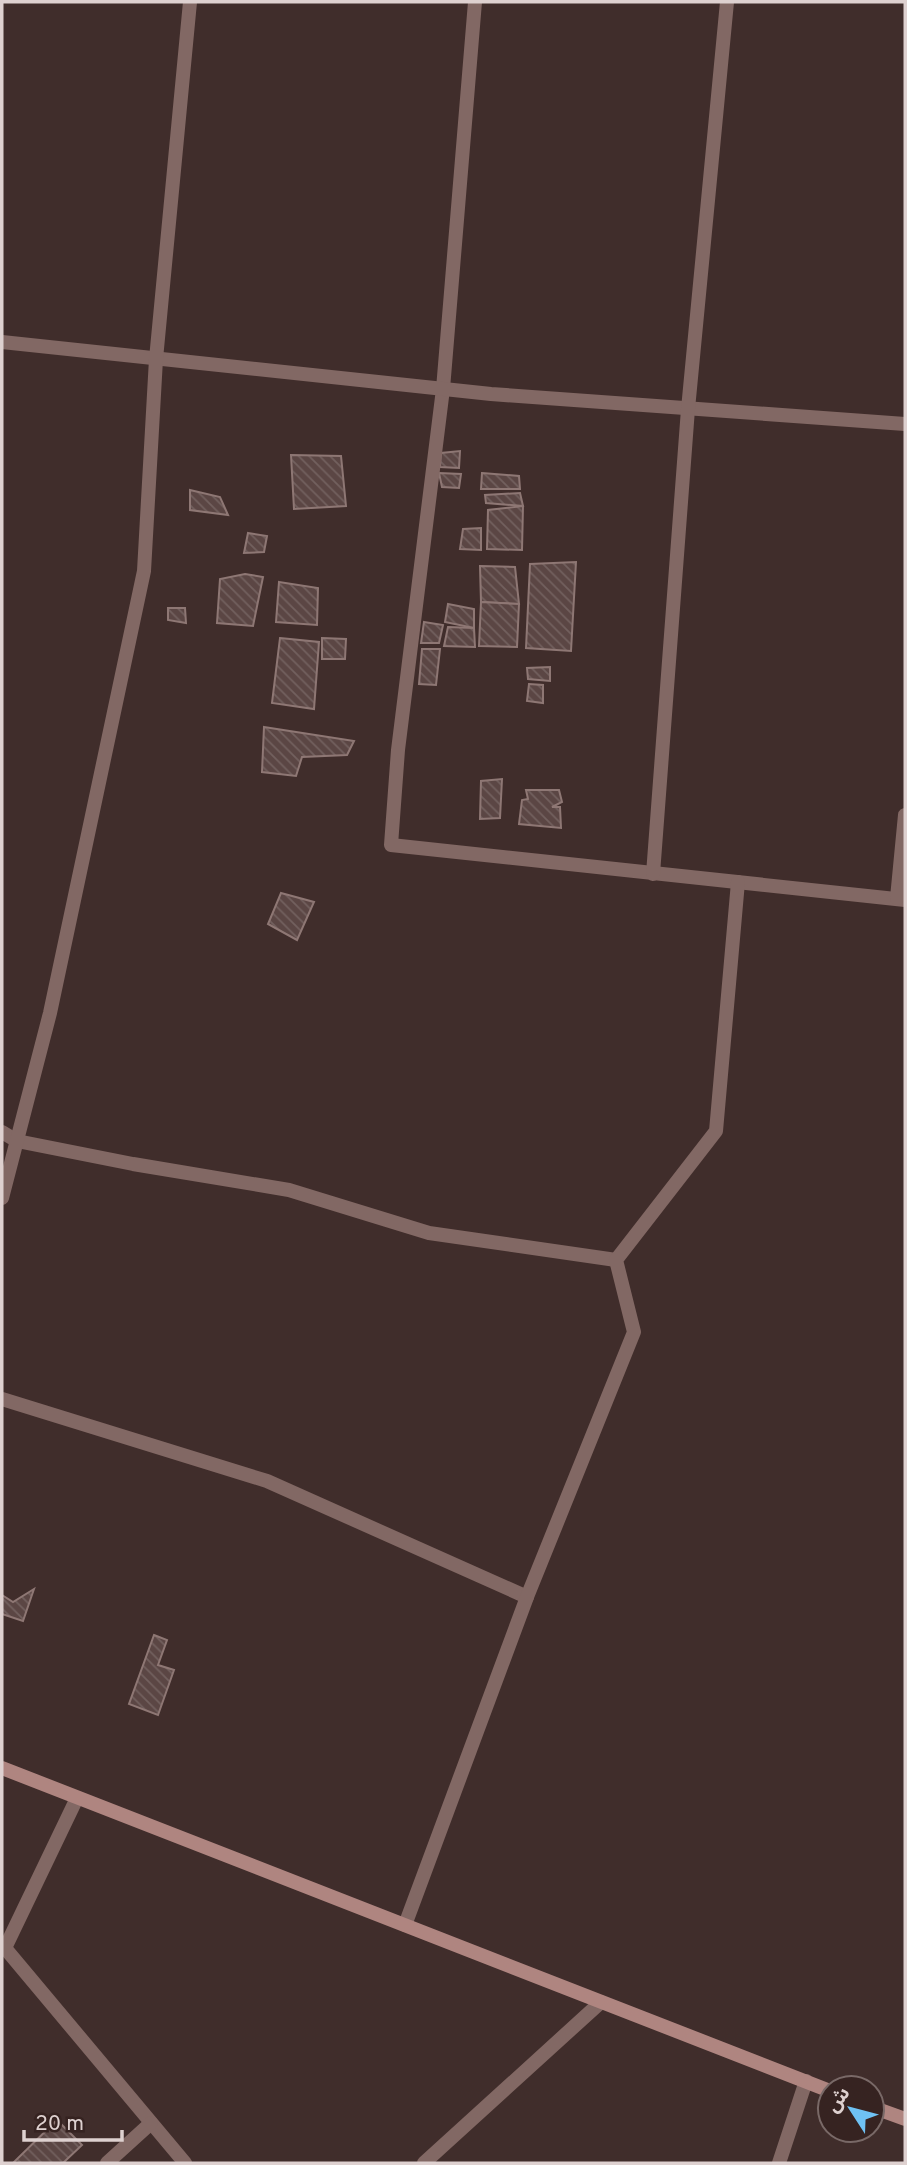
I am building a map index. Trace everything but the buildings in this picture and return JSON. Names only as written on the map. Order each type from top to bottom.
[{"type":"main road","points":[[2,1768],[816,2085]]},
{"type":"main road","points":[[886,2112],[905,2119]]},
{"type":"street","points":[[2,1198],[50,1013],[144,571],[156,359],[190,2]]},
{"type":"street","points":[[475,2],[443,389],[398,750],[391,845],[901,899],[905,815]]},
{"type":"street","points":[[653,874],[688,409],[727,2]]},
{"type":"street","points":[[2,342],[443,389],[905,424]]},
{"type":"street","points":[[616,1261],[716,1131],[738,882]]},
{"type":"street","points":[[2,1132],[17,1140],[133,1164],[289,1189],[429,1233],[616,1261]]},
{"type":"street","points":[[405,1925],[527,1597],[634,1332],[616,1261]]},
{"type":"street","points":[[2,1399],[267,1481],[527,1597]]},
{"type":"street","points":[[77,1797],[3,1950],[185,2163]]},
{"type":"street","points":[[424,2163],[601,2002]]},
{"type":"street","points":[[779,2163],[806,2081]]},
{"type":"street","points":[[107,2163],[151,2123]]}]
